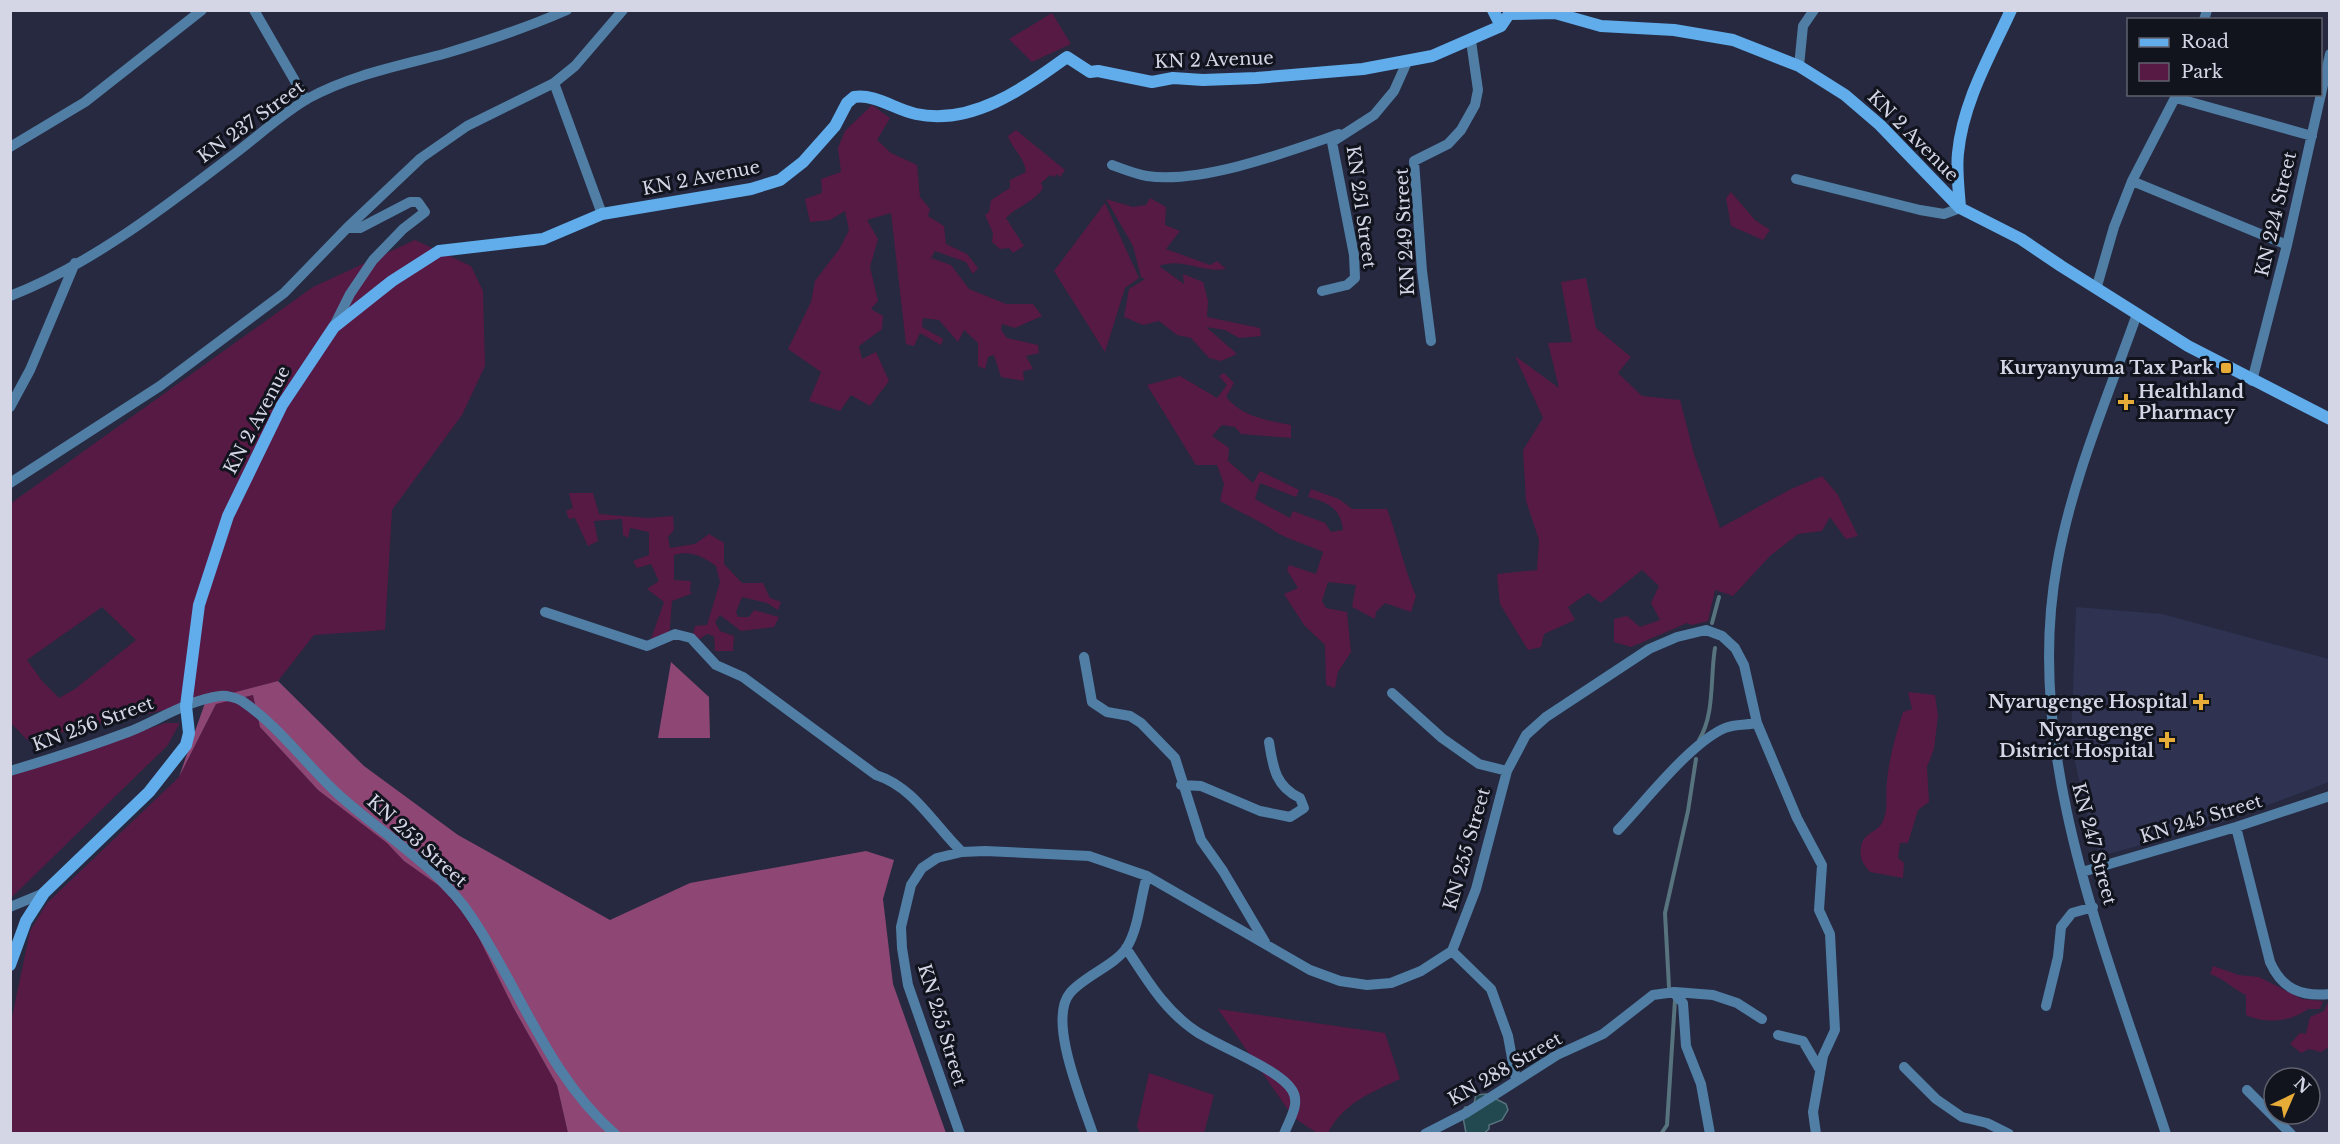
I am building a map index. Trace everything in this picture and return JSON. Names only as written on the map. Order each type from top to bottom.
[{"type":"main road","points":[[1493,10],[1501,26]]},
{"type":"main road","points":[[1960,208],[1958,152],[1966,117],[1977,84],[2010,10]]},
{"type":"main road","name":"KN 2 Avenue","points":[[10,965],[26,921],[44,893],[110,831],[175,762],[186,745],[189,733],[186,706],[199,605],[228,516],[282,405],[334,327],[392,281],[439,251],[543,239],[602,214],[751,189],[780,180],[803,162],[835,126],[847,102],[854,97],[876,99],[901,110],[934,117],[959,115],[986,106],[1019,89],[1068,57],[1090,72],[1098,71],[1152,81],[1173,78],[1203,81],[1256,78],[1364,69],[1407,62],[1471,40],[1501,26],[1509,14],[1555,13],[1601,26],[1674,30],[1733,40],[1799,66],[1845,95],[1871,117],[1960,208],[2021,239],[2137,314],[2252,381],[2330,420]]},
{"type":"street","points":[[10,147],[85,102],[202,10]]},
{"type":"street","points":[[254,10],[306,100]]},
{"type":"street","name":"KN 237 Street","points":[[10,296],[75,263],[182,194],[306,100],[330,87],[377,70],[447,53],[567,10]]},
{"type":"street","points":[[10,483],[160,386],[284,293],[347,228],[421,158],[466,126],[554,83],[575,66],[622,10]]},
{"type":"street","points":[[1799,66],[1803,26],[1814,10]]},
{"type":"street","name":"KN 249 Street","points":[[1431,341],[1422,270],[1414,161],[1448,144],[1461,130],[1475,105],[1478,90],[1471,40]]},
{"type":"street","name":"KN 224 Street","points":[[2322,90],[2330,54]]},
{"type":"street","name":"KN 251 Street","points":[[1322,291],[1347,285],[1355,278],[1354,255],[1332,142],[1347,130],[1374,115],[1394,91],[1407,62]]},
{"type":"street","points":[[554,83],[602,214]]},
{"type":"street","points":[[2097,286],[2114,227],[2132,181],[2176,96],[2312,136]]},
{"type":"street","name":"KN 224 Street","points":[[2252,381],[2287,245],[2321,96]]},
{"type":"street","points":[[1112,165],[1147,176],[1187,175],[1230,168],[1347,130]]},
{"type":"street","points":[[1796,179],[1928,212],[1944,214],[1960,208]]},
{"type":"street","points":[[2132,181],[2287,245]]},
{"type":"street","points":[[334,327],[350,294],[373,260],[403,229],[425,212],[418,202],[410,202],[360,228],[347,228]]},
{"type":"street","points":[[10,407],[30,370],[75,263]]},
{"type":"street","name":"KN 247 Street","points":[[2137,314],[2075,493],[2057,565],[2050,623],[2051,722],[2066,814],[2082,872],[2166,1134]]},
{"type":"street","points":[[545,612],[647,646],[675,634],[691,638],[716,665],[743,677],[876,775],[894,781],[907,790],[962,852]]},
{"type":"street","name":"KN 255 Street","points":[[960,1134],[908,985],[901,927],[905,900],[922,868],[937,858],[962,852],[1089,856],[1147,876],[1310,970],[1340,981],[1367,985],[1391,983],[1420,972],[1452,951],[1476,889],[1507,771],[1526,735],[1546,717],[1649,649],[1677,637],[1706,630],[1722,636],[1735,648],[1744,665],[1757,723],[1797,818],[1822,865],[1819,910],[1830,934],[1835,1030],[1823,1056],[1820,1070]]},
{"type":"street","points":[[1084,657],[1092,702],[1107,712],[1130,716],[1141,723],[1175,758],[1181,785],[1201,840],[1223,871],[1266,944]]},
{"type":"street","points":[[1392,693],[1442,738],[1479,764],[1507,771]]},
{"type":"street","name":"KN 253 Street","points":[[186,706],[222,696],[240,700],[309,763],[339,795],[451,890],[473,919],[555,1064],[593,1114],[615,1134]]},
{"type":"street","name":"KN 256 Street","points":[[10,771],[133,730],[186,706]]},
{"type":"street","points":[[1618,830],[1710,736],[1726,727],[1757,723]]},
{"type":"street","points":[[1181,785],[1201,786],[1260,811],[1290,817],[1304,808],[1300,798],[1288,792],[1278,780],[1274,772],[1269,741]]},
{"type":"street","name":"KN 245 Street","points":[[2082,872],[2236,828],[2330,796]]},
{"type":"street","points":[[2236,828],[2270,962],[2276,975],[2286,986],[2298,993],[2314,996],[2330,994]]},
{"type":"street","points":[[1093,1134],[1066,1046],[1062,1013],[1069,993],[1126,948],[1136,923],[1147,876]]},
{"type":"street","points":[[10,907],[44,893]]},
{"type":"street","points":[[2046,1006],[2058,957],[2061,927],[2072,913],[2093,907]]},
{"type":"street","points":[[1126,948],[1171,1012],[1198,1033],[1276,1077],[1291,1089],[1296,1099],[1294,1111],[1284,1134]]},
{"type":"street","points":[[1452,951],[1491,989],[1508,1036],[1516,1080]]},
{"type":"street","points":[[1673,992],[1683,1003],[1686,1046],[1701,1084],[1710,1134]]},
{"type":"street","name":"KN 288 Street","points":[[1425,1134],[1466,1113],[1557,1055],[1604,1034],[1653,995],[1673,992],[1713,995],[1737,1003],[1762,1019]]},
{"type":"street","points":[[1778,1035],[1803,1041],[1820,1070],[1813,1112],[1816,1134]]},
{"type":"street","points":[[1904,1067],[1936,1099],[1962,1117],[1988,1123],[2009,1134]]},
{"type":"street","points":[[2247,1090],[2291,1134]]},
{"type":"shaded area","name":"Nyarugenge Hospital","points":[[2076,607],[2162,614],[2329,659],[2329,782],[2221,823],[2101,856],[2092,836],[2071,745]]},
{"type":"shaded area","points":[[671,662],[709,697],[710,738],[658,738]]},
{"type":"shaded area","points":[[278,681],[364,766],[458,835],[610,920],[690,883],[866,851],[894,860],[883,899],[893,984],[946,1133],[568,1133],[557,1085],[513,1007],[479,938],[459,906],[438,885],[404,861],[387,843],[318,790],[260,727],[253,695],[216,704],[179,777],[206,700]]},
{"type":"shaded area","points":[[1486,1094],[1506,1104],[1508,1110],[1502,1120],[1489,1125],[1489,1129],[1483,1134],[1466,1133],[1462,1112],[1465,1107],[1473,1107],[1476,1095]]},
{"type":"green space","points":[[1052,13],[1071,44],[1032,62],[1009,39]]},
{"type":"green space","points":[[872,105],[890,118],[877,140],[891,153],[917,165],[920,197],[930,209],[928,216],[944,226],[946,244],[967,254],[978,268],[973,274],[966,262],[935,251],[931,258],[951,265],[969,289],[1006,304],[1033,304],[1042,316],[1015,328],[1002,324],[1001,330],[1007,338],[1038,345],[1039,353],[1026,356],[1033,369],[1023,371],[1024,381],[1001,377],[994,355],[988,357],[985,369],[978,366],[978,343],[964,330],[958,342],[939,320],[923,318],[922,327],[943,339],[941,345],[920,333],[914,346],[906,344],[891,213],[867,220],[878,239],[870,267],[878,301],[871,309],[883,316],[882,329],[859,346],[862,359],[876,352],[889,381],[870,406],[851,395],[840,411],[809,401],[821,372],[788,349],[811,302],[815,281],[840,248],[849,230],[845,211],[830,220],[810,222],[805,199],[822,193],[821,179],[841,172],[838,148],[845,131]]},
{"type":"green space","points":[[1016,130],[1065,170],[1060,177],[1057,174],[1054,177],[1050,175],[1041,183],[1043,188],[1039,193],[1006,218],[1024,246],[1013,253],[1009,248],[1000,249],[992,242],[993,233],[985,215],[989,212],[991,200],[1010,188],[1010,180],[1026,172],[1008,136]]},
{"type":"green space","points":[[1731,192],[1755,220],[1770,230],[1763,240],[1731,226],[1726,198]]},
{"type":"green space","points":[[1150,198],[1166,207],[1165,225],[1180,231],[1166,249],[1210,265],[1217,261],[1226,269],[1217,270],[1175,263],[1159,266],[1184,284],[1183,274],[1203,282],[1208,301],[1207,317],[1260,328],[1261,336],[1239,338],[1225,330],[1206,327],[1237,354],[1221,361],[1209,358],[1191,338],[1177,335],[1159,321],[1143,325],[1124,317],[1129,289],[1145,279],[1141,277],[1133,246],[1106,199],[1133,207],[1146,205]]},
{"type":"green space","points":[[1105,203],[1139,278],[1125,288],[1105,352],[1054,271]]},
{"type":"green space","points":[[415,240],[471,266],[483,291],[485,366],[462,415],[392,510],[385,630],[314,635],[278,681],[201,702],[27,740],[11,723],[10,504],[313,287]],"holes":[[[102,607],[136,640],[75,689],[59,698],[42,681],[27,660]]]},
{"type":"green space","points":[[1586,278],[1596,328],[1631,357],[1618,373],[1642,396],[1680,400],[1694,454],[1720,528],[1791,489],[1822,476],[1838,495],[1858,536],[1846,539],[1830,517],[1822,531],[1798,534],[1770,556],[1733,596],[1715,590],[1708,621],[1692,625],[1687,623],[1631,647],[1614,642],[1614,619],[1627,616],[1640,627],[1660,620],[1651,603],[1659,586],[1642,570],[1601,603],[1588,593],[1568,607],[1575,620],[1544,634],[1541,647],[1528,650],[1500,604],[1497,574],[1537,570],[1539,540],[1526,501],[1523,450],[1543,418],[1515,356],[1559,388],[1548,343],[1572,342],[1561,282]]},
{"type":"green space","points":[[1224,373],[1234,383],[1226,397],[1233,404],[1256,417],[1291,425],[1291,438],[1241,434],[1235,427],[1222,425],[1212,436],[1229,448],[1228,461],[1253,483],[1260,471],[1299,490],[1296,497],[1260,483],[1255,499],[1290,518],[1293,511],[1325,523],[1331,532],[1343,530],[1342,522],[1332,507],[1308,497],[1311,489],[1339,499],[1352,509],[1387,509],[1391,520],[1416,596],[1411,612],[1385,603],[1376,612],[1375,619],[1352,607],[1356,585],[1328,582],[1322,601],[1326,608],[1347,612],[1351,652],[1338,672],[1335,688],[1326,685],[1325,645],[1304,625],[1284,594],[1298,588],[1287,570],[1289,565],[1316,574],[1323,552],[1280,535],[1220,501],[1224,484],[1217,465],[1196,465],[1147,385],[1180,376],[1217,398],[1227,385],[1219,376]]},
{"type":"green space","points":[[569,493],[593,493],[599,514],[648,518],[673,516],[674,530],[668,537],[670,548],[695,544],[709,534],[724,543],[724,564],[742,583],[763,583],[770,598],[781,602],[778,610],[767,603],[742,597],[736,612],[738,617],[749,617],[754,610],[779,617],[774,627],[741,631],[720,615],[715,622],[720,631],[734,636],[733,651],[715,651],[714,636],[707,634],[700,639],[693,635],[695,626],[707,625],[720,582],[716,566],[706,559],[686,553],[674,555],[674,580],[691,581],[690,592],[693,593],[672,601],[669,640],[651,639],[664,602],[647,589],[659,581],[651,564],[637,568],[633,561],[649,555],[649,532],[630,528],[628,538],[623,535],[622,519],[594,521],[598,541],[588,546],[575,518],[569,519],[566,511],[573,508]]},
{"type":"green space","points":[[1908,692],[1935,695],[1938,716],[1934,749],[1927,767],[1929,802],[1918,810],[1908,843],[1900,843],[1898,858],[1904,863],[1903,878],[1870,872],[1862,861],[1861,851],[1864,839],[1882,823],[1884,818],[1886,786],[1893,746],[1903,712],[1912,709]]},
{"type":"green space","points":[[253,695],[260,727],[318,790],[387,843],[404,861],[438,885],[459,906],[479,938],[513,1007],[557,1085],[568,1133],[11,1134],[11,1022],[30,931],[47,903],[179,777],[216,704]]},
{"type":"green space","points":[[165,723],[180,723],[167,746],[11,898],[11,776]]},
{"type":"green space","points":[[2213,966],[2239,975],[2259,977],[2302,999],[2323,1001],[2320,1009],[2308,1009],[2286,1019],[2253,1018],[2246,1015],[2246,995],[2210,974]]},
{"type":"green space","points":[[2329,1000],[2329,1047],[2321,1052],[2309,1049],[2301,1053],[2290,1044],[2300,1033],[2306,1034],[2310,1017],[2324,1011]]},
{"type":"green space","points":[[1218,1009],[1385,1033],[1400,1079],[1368,1094],[1350,1106],[1328,1133],[1317,1133],[1293,1117]]},
{"type":"green space","points":[[1149,1073],[1214,1095],[1204,1133],[1140,1133],[1137,1126]]},
{"type":"waterway","points":[[1712,623],[1719,597]]},
{"type":"waterway","points":[[1699,740],[1708,719],[1715,648]]},
{"type":"waterway","points":[[1669,987],[1665,913],[1688,811],[1696,759]]},
{"type":"waterway","points":[[1661,1134],[1667,1125],[1675,1000]]},
{"type":"place","name":"Kuryanyuma Tax Park","points":[[2226,368]]},
{"type":"place","name":"Healthland Pharmacy","points":[[2126,402]]},
{"type":"place","name":"Nyarugenge Hospital","points":[[2201,702]]},
{"type":"place","name":"Nyarugenge District Hospital","points":[[2167,740]]}]
